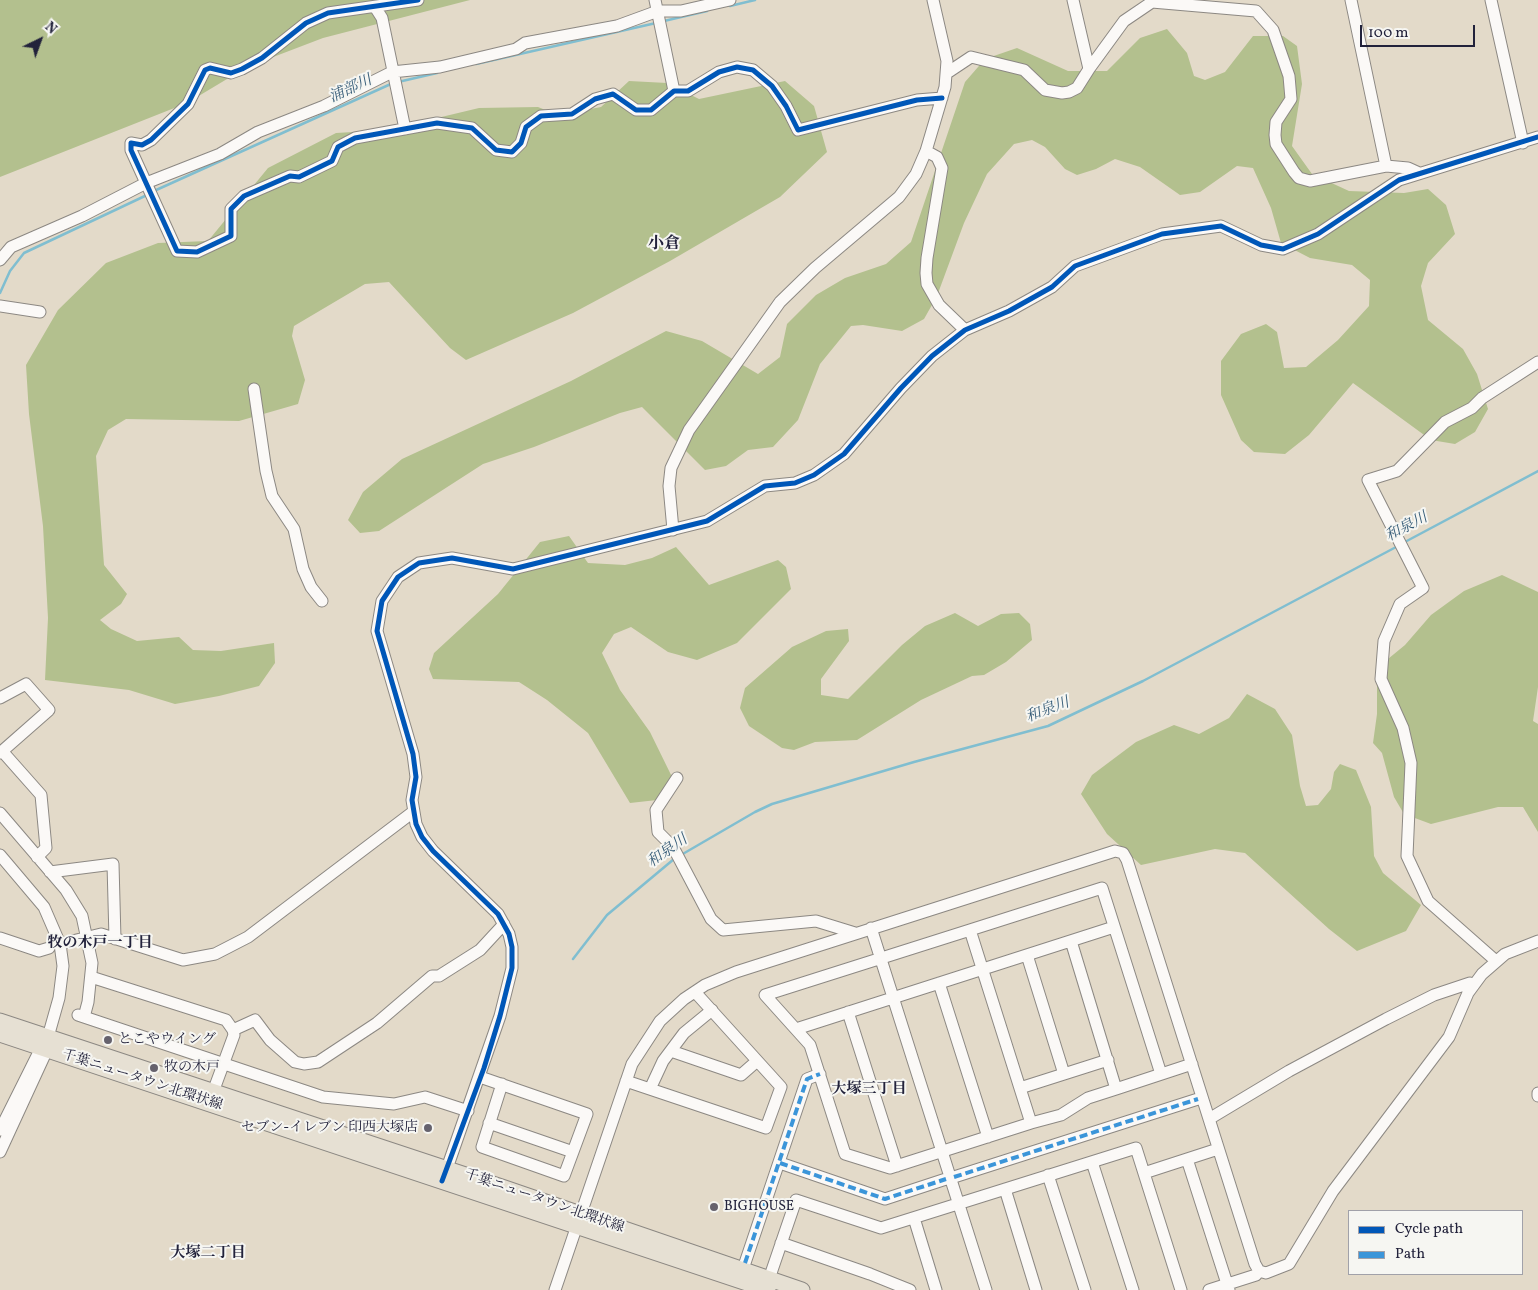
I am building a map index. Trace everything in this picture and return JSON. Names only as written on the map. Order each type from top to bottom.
[{"type":"main road","name":"千葉ニュータウン北環状線","points":[[0,1021],[45,1045],[445,1175],[766,1284],[802,1290]]},
{"type":"main road","name":"千葉ニュータウン北環状線","points":[[0,1034],[213,1092],[445,1175]]},
{"type":"street","points":[[418,0],[375,7],[344,9],[319,16],[298,28],[262,58],[242,69],[231,73],[210,68],[205,70],[188,104],[151,140],[142,145],[131,143],[130,150],[177,251],[197,252],[231,236],[231,210],[244,196],[290,176],[299,176],[332,161],[338,147],[346,142],[405,129],[436,123],[472,128],[496,150],[512,152],[521,143],[526,126],[541,116],[572,114],[595,100],[613,94],[636,110],[652,110],[674,91],[688,91],[729,69],[747,67],[772,86],[786,106],[798,130],[918,100],[942,98]]},
{"type":"street","points":[[0,260],[10,247],[82,216],[146,183],[220,154],[258,132],[324,106],[392,72],[448,65],[516,49],[526,43],[617,26],[657,6],[681,11],[730,0]]},
{"type":"street","points":[[673,530],[669,486],[671,468],[677,451],[689,430],[780,302],[815,268],[899,197],[916,174],[926,151],[942,98],[947,73],[946,53],[933,0]]},
{"type":"street","points":[[1072,0],[1089,69]]},
{"type":"street","points":[[1351,0],[1386,166]]},
{"type":"street","points":[[1491,0],[1523,143]]},
{"type":"street","points":[[947,73],[971,57],[1024,70],[1046,90],[1062,93],[1069,92],[1077,88],[1124,21],[1152,2],[1213,3],[1256,11],[1276,36],[1292,92],[1288,105],[1276,122],[1274,135],[1276,144],[1299,178],[1310,181],[1386,166],[1408,168],[1419,173]]},
{"type":"street","points":[[657,6],[674,91]]},
{"type":"street","points":[[375,7],[382,18],[405,129]]},
{"type":"street","points":[[445,1175],[500,1016],[512,968],[512,946],[504,924],[493,908],[427,844],[422,837],[413,812],[412,800],[416,778],[412,754],[377,631],[382,601],[398,577],[419,563],[452,558],[514,569],[707,521],[765,486],[794,483],[814,475],[844,454],[926,362],[965,330],[1009,311],[1052,287],[1074,266],[1162,234],[1221,226],[1261,245],[1283,249],[1318,234],[1399,180],[1538,137]]},
{"type":"street","points":[[926,151],[937,158],[942,168],[927,258],[927,284],[939,305],[965,330]]},
{"type":"street","points":[[1,306],[40,312]]},
{"type":"street","points":[[1496,961],[1428,901],[1406,856],[1411,764],[1403,728],[1381,679],[1384,640],[1400,604],[1423,588],[1368,480],[1397,471],[1445,422],[1472,408],[1482,398],[1538,362]]},
{"type":"street","points":[[254,389],[266,471],[272,496],[294,529],[302,569],[311,587],[322,601]]},
{"type":"street","points":[[0,698],[26,684],[49,710],[1,752],[41,795],[46,848],[37,857]]},
{"type":"street","points":[[677,778],[656,810],[658,832],[673,847],[711,919],[723,930],[816,921],[855,934]]},
{"type":"street","points":[[0,938],[39,951],[101,934],[183,960],[215,954],[248,937],[413,812]]},
{"type":"street","points":[[0,813],[77,906],[88,938],[91,977],[81,1016],[323,1097],[394,1104],[425,1096],[468,1111]]},
{"type":"street","points":[[555,1290],[626,1080],[636,1056],[660,1021],[695,992],[727,975],[1119,851],[1127,860],[1256,1268],[1266,1273],[1289,1264],[1333,1191],[1449,1037],[1471,988],[1496,961],[1538,940]]},
{"type":"street","points":[[0,854],[44,907],[55,946],[61,986],[45,1045],[0,1152]]},
{"type":"street","points":[[50,872],[113,864],[115,939]]},
{"type":"street","points":[[1161,1074],[1102,888],[765,995],[810,1045],[845,1154],[890,1168],[1062,1115],[1088,1098],[1192,1064]]},
{"type":"street","points":[[234,1030],[255,1020],[270,1040],[295,1062],[304,1064],[318,1062],[377,1023],[432,976],[440,976],[480,950],[504,924]]},
{"type":"street","points":[[796,1029],[1114,927]]},
{"type":"street","points":[[871,928],[986,1290]]},
{"type":"street","points":[[970,930],[1031,1123]]},
{"type":"street","points":[[1070,941],[1116,1088]]},
{"type":"street","points":[[1027,955],[1064,1074]]},
{"type":"street","points":[[91,977],[226,1020],[234,1030],[234,1036],[213,1092]]},
{"type":"street","points":[[939,983],[988,1137]]},
{"type":"street","points":[[1209,1119],[1289,1070],[1386,1018],[1434,995],[1470,983]]},
{"type":"street","points":[[626,1080],[766,1128],[780,1087],[695,992]]},
{"type":"street","points":[[650,1089],[663,1061],[684,1033],[712,1010]]},
{"type":"street","points":[[848,1012],[897,1166]]},
{"type":"street","points":[[0,1130],[45,1045]]},
{"type":"street","points":[[671,1051],[741,1075],[757,1061]]},
{"type":"street","points":[[1020,1088],[1108,1060]]},
{"type":"street","points":[[745,1263],[807,1079],[820,1074]]},
{"type":"street","points":[[480,1077],[502,1084],[587,1114],[564,1176],[482,1147],[502,1084]]},
{"type":"street","points":[[780,1163],[885,1199],[1198,1099]]},
{"type":"street","points":[[489,1123],[573,1152]]},
{"type":"street","points":[[766,1284],[796,1200],[881,1228],[1136,1148],[1181,1290]]},
{"type":"street","points":[[1144,1172],[1218,1149]]},
{"type":"street","points":[[1187,1159],[1228,1287]]},
{"type":"street","points":[[1092,1162],[1133,1290]]},
{"type":"street","points":[[1048,1176],[1084,1290]]},
{"type":"street","points":[[1005,1189],[1036,1290]]},
{"type":"street","points":[[914,1218],[936,1290]]},
{"type":"street","points":[[781,1243],[910,1290]]},
{"type":"street","points":[[1209,1290],[1228,1287],[1256,1275],[1259,1271]]},
{"type":"green space","points":[[0,0],[470,0],[323,38],[247,67],[187,103],[0,177]]},
{"type":"green space","points":[[1167,29],[1187,53],[1194,76],[1205,80],[1225,72],[1253,36],[1283,36],[1297,46],[1302,84],[1292,146],[1312,174],[1349,191],[1404,193],[1428,189],[1446,205],[1455,234],[1428,263],[1421,286],[1428,320],[1463,349],[1477,374],[1488,409],[1475,432],[1455,444],[1431,440],[1353,383],[1309,435],[1285,454],[1254,452],[1241,440],[1221,395],[1221,361],[1241,334],[1266,324],[1277,332],[1284,368],[1306,367],[1338,340],[1369,306],[1370,280],[1352,265],[1310,258],[1281,243],[1271,208],[1253,168],[1237,166],[1200,192],[1180,195],[1140,167],[1115,159],[1096,169],[1077,175],[1065,169],[1045,147],[1032,140],[1014,144],[987,174],[964,223],[937,296],[924,319],[902,331],[863,325],[851,326],[820,364],[798,420],[773,447],[748,450],[726,466],[705,470],[642,407],[620,413],[534,447],[483,464],[379,531],[360,533],[348,520],[363,492],[402,459],[571,381],[666,331],[702,341],[758,374],[780,357],[787,324],[816,295],[845,278],[886,264],[911,242],[965,82],[985,59],[1017,48],[1068,71],[1107,71],[1140,38]]},
{"type":"green space","points":[[629,81],[667,83],[699,99],[785,81],[814,106],[827,152],[780,197],[670,261],[573,313],[466,360],[450,348],[389,282],[365,284],[294,326],[292,336],[305,380],[298,404],[239,421],[126,419],[108,430],[96,456],[104,565],[127,594],[121,604],[100,620],[111,629],[137,641],[179,637],[193,650],[221,651],[274,643],[275,663],[259,686],[175,704],[129,690],[45,680],[48,618],[43,526],[29,414],[26,365],[58,310],[106,263],[158,243],[208,241],[268,168],[336,133],[387,130],[479,108],[538,107],[558,115],[601,107]]},
{"type":"green space","points":[[569,536],[588,563],[625,565],[652,558],[676,547],[709,585],[778,560],[786,567],[791,589],[737,643],[697,660],[668,652],[631,627],[614,634],[602,653],[620,690],[650,732],[674,781],[657,800],[630,803],[588,733],[547,700],[519,682],[433,679],[429,669],[434,653],[498,594],[540,542]]},
{"type":"green space","points":[[1502,575],[1538,592],[1538,687],[1533,721],[1538,724],[1538,832],[1523,807],[1498,807],[1431,824],[1404,814],[1394,797],[1382,753],[1373,743],[1377,714],[1377,668],[1405,645],[1431,615],[1464,591]]},
{"type":"green space","points":[[955,613],[978,626],[1001,614],[1019,613],[1030,624],[1032,640],[1006,662],[984,675],[972,676],[921,700],[857,740],[815,742],[794,750],[782,748],[749,726],[740,708],[745,688],[792,647],[826,631],[848,629],[849,641],[821,679],[821,695],[848,699],[902,645],[925,626]]},
{"type":"green space","points":[[1247,694],[1275,709],[1292,735],[1300,786],[1306,806],[1318,805],[1331,789],[1334,772],[1340,764],[1356,770],[1371,807],[1374,856],[1383,873],[1421,905],[1406,931],[1357,951],[1329,929],[1245,853],[1215,849],[1141,865],[1107,834],[1081,794],[1092,775],[1136,742],[1174,725],[1199,734],[1229,718]]},
{"type":"waterway","name":"浦部川","points":[[730,6],[755,0]]},
{"type":"waterway","name":"浦部川","points":[[664,21],[707,11]]},
{"type":"waterway","name":"浦部川","points":[[476,64],[656,23]]},
{"type":"waterway","name":"浦部川","points":[[398,82],[437,73]]},
{"type":"waterway","name":"浦部川","points":[[154,191],[393,83]]},
{"type":"waterway","name":"浦部川","points":[[0,293],[10,271],[24,253],[147,195]]},
{"type":"waterway","name":"和泉川","points":[[1403,543],[1538,471]]},
{"type":"waterway","name":"和泉川","points":[[681,855],[772,804],[914,762],[1048,726],[1143,681],[1398,546]]},
{"type":"waterway","name":"和泉川","points":[[573,959],[607,915],[674,859]]},
{"type":"marked path","points":[[745,1263],[807,1079],[820,1074]]},
{"type":"marked path","points":[[954,1177],[1198,1099]]},
{"type":"marked path","points":[[780,1163],[885,1199],[946,1179]]},
{"type":"cycle path","points":[[418,0],[328,13],[306,23],[262,58],[242,69],[231,73],[210,68],[205,70],[188,104],[151,140],[142,145],[131,143],[131,150],[177,251],[197,252],[231,236],[231,209],[244,196],[290,176],[299,177],[332,161],[338,147],[355,138],[437,123],[472,128],[496,150],[512,152],[521,143],[526,127],[541,116],[572,114],[595,99],[613,94],[636,110],[651,110],[674,91],[688,91],[719,72],[737,67],[753,70],[772,86],[786,106],[798,130],[917,100],[942,98]]},
{"type":"cycle path","points":[[442,1181],[484,1068],[500,1016],[512,968],[512,947],[509,934],[498,914],[433,851],[422,837],[416,824],[412,800],[416,777],[413,754],[377,631],[382,601],[398,577],[419,563],[452,558],[513,569],[707,521],[765,486],[795,483],[814,475],[844,454],[901,388],[932,356],[965,330],[1009,311],[1052,287],[1075,266],[1162,234],[1221,226],[1261,245],[1283,249],[1318,234],[1399,180],[1538,137]]},
{"type":"place","name":"とこやウイング","points":[[108,1040]]},
{"type":"place","name":"牧の木戸","points":[[154,1068]]},
{"type":"place","name":"セブン-イレブン 印西大塚店","points":[[428,1128]]},
{"type":"place","name":"BIGHOUSE","points":[[714,1207]]},
{"type":"district","name":"小倉","points":[[664,245]]},
{"type":"district","name":"牧の木戸一丁目","points":[[100,944]]},
{"type":"district","name":"大塚三丁目","points":[[869,1090]]},
{"type":"district","name":"大塚二丁目","points":[[208,1254]]}]
